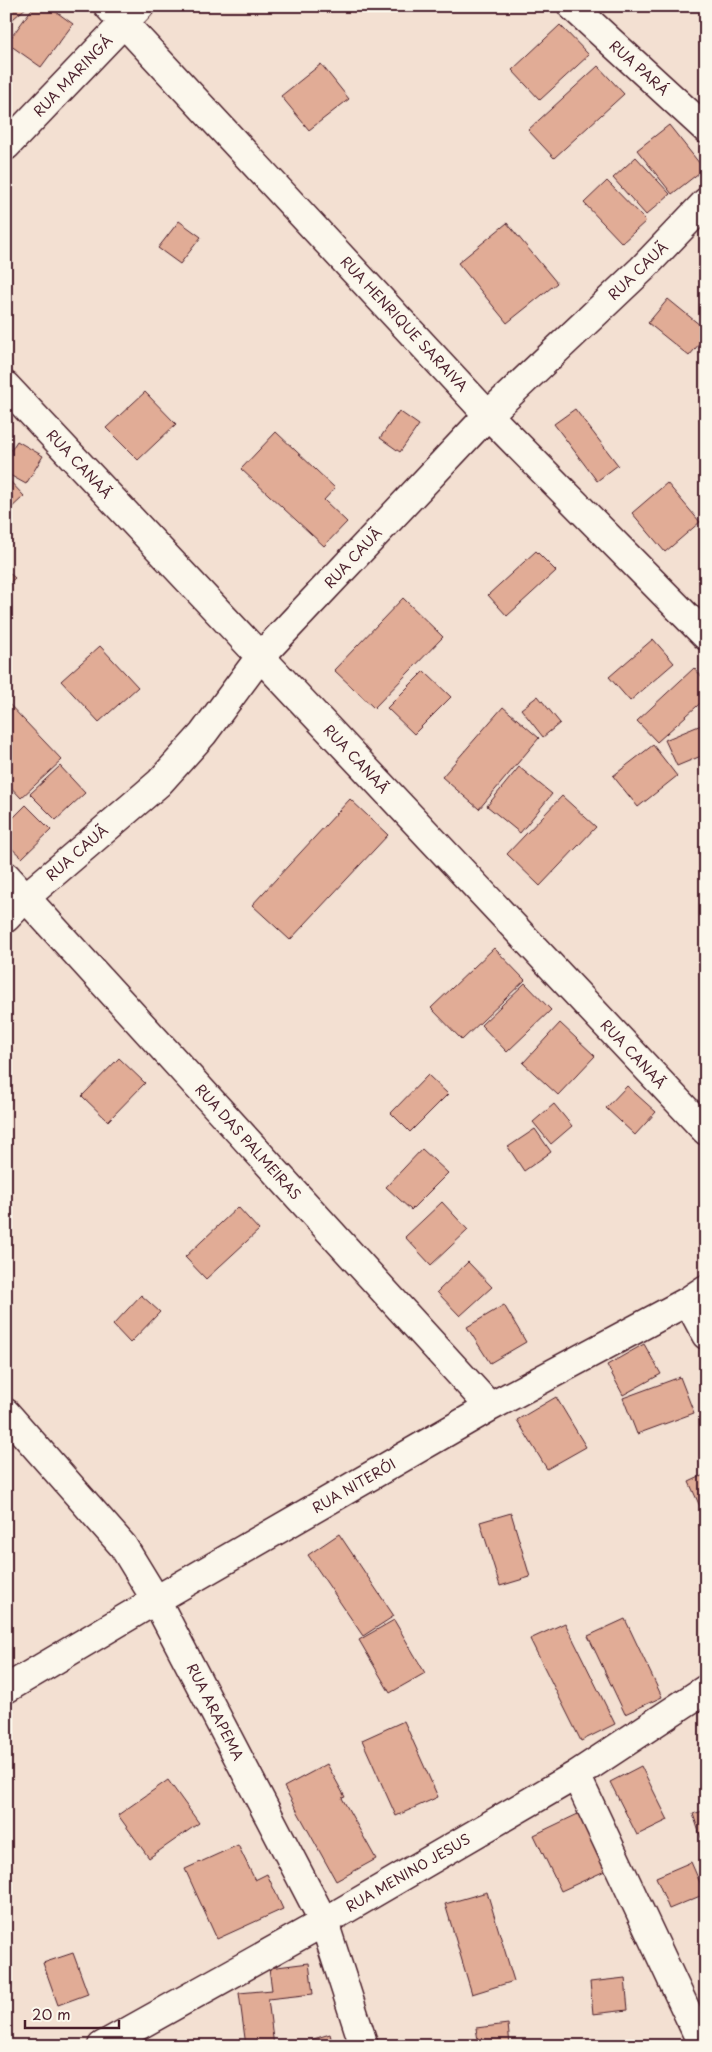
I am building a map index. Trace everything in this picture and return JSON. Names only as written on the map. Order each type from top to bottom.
[{"type":"street","name":"RUA PARÁ","points":[[572,6],[706,129]]},
{"type":"street","name":"RUA MARINGÁ","points":[[6,146],[124,12]]},
{"type":"street","name":"RUA HENRIQUE SARAIVA","points":[[124,12],[488,415],[706,636]]},
{"type":"street","name":"RUA CAUÃ","points":[[6,918],[26,897],[159,783],[203,734],[260,657],[488,415],[642,269],[706,202]]},
{"type":"street","name":"RUA CANAÃ","points":[[6,386],[706,1131]]},
{"type":"street","name":"RUA DAS PALMEIRAS","points":[[6,876],[490,1407]]},
{"type":"street","name":"RUA NITERÓI","points":[[6,1689],[490,1407],[697,1295]]},
{"type":"street","points":[[697,1295],[706,1335]]},
{"type":"street","name":"RUA ARAPEMA","points":[[6,1413],[122,1546],[156,1600],[324,1922],[364,2046]]},
{"type":"street","name":"RUA MENINO JESUS","points":[[102,2046],[324,1922],[576,1775],[706,1688]]},
{"type":"street","points":[[576,1775],[703,2046]]},
{"type":"building","points":[[6,6],[28,6],[6,25]]},
{"type":"building","points":[[34,6],[48,6],[73,24],[41,67],[7,43]]},
{"type":"building","points":[[416,6],[428,6],[422,12]]},
{"type":"building","points":[[560,25],[589,55],[540,100],[512,70]]},
{"type":"building","points":[[321,64],[349,99],[309,130],[281,96]]},
{"type":"building","points":[[598,66],[624,94],[554,158],[528,130]]},
{"type":"building","points":[[669,125],[704,169],[672,194],[637,150]]},
{"type":"building","points":[[636,157],[670,194],[646,215],[613,178]]},
{"type":"building","points":[[607,181],[646,221],[622,243],[584,203]]},
{"type":"building","points":[[179,221],[201,237],[180,264],[158,248]]},
{"type":"building","points":[[507,223],[557,283],[507,323],[458,263]]},
{"type":"building","points":[[668,299],[706,330],[706,336],[689,356],[648,323]]},
{"type":"building","points":[[145,392],[176,424],[138,460],[106,428]]},
{"type":"building","points":[[575,409],[618,465],[597,481],[554,424]]},
{"type":"building","points":[[399,411],[419,425],[400,452],[380,438]]},
{"type":"building","points":[[276,432],[335,488],[324,500],[347,522],[324,546],[241,469]]},
{"type":"building","points":[[17,441],[43,456],[26,484],[6,473],[6,458]]},
{"type":"building","points":[[6,477],[24,496],[6,513]]},
{"type":"building","points":[[667,483],[700,522],[665,552],[632,513]]},
{"type":"building","points":[[536,551],[556,571],[507,616],[488,595]]},
{"type":"building","points":[[6,570],[15,578],[6,586]]},
{"type":"building","points":[[403,598],[443,637],[374,708],[334,670]]},
{"type":"building","points":[[653,639],[674,663],[630,701],[609,677]]},
{"type":"building","points":[[100,646],[138,687],[99,722],[61,681]]},
{"type":"building","points":[[694,668],[706,681],[706,698],[657,742],[637,721]]},
{"type":"building","points":[[424,671],[451,697],[414,734],[387,708]]},
{"type":"building","points":[[538,696],[560,723],[543,737],[521,709]]},
{"type":"building","points":[[6,701],[62,760],[21,798],[6,782]]},
{"type":"building","points":[[503,707],[539,738],[479,809],[442,777]]},
{"type":"building","points":[[706,723],[706,754],[677,766],[665,740]]},
{"type":"building","points":[[653,745],[677,776],[638,807],[613,776]]},
{"type":"building","points":[[60,766],[85,793],[56,820],[30,794]]},
{"type":"building","points":[[519,767],[552,794],[520,833],[487,806]]},
{"type":"building","points":[[562,796],[596,827],[540,886],[507,854]]},
{"type":"building","points":[[350,799],[388,835],[290,940],[252,905]]},
{"type":"building","points":[[26,805],[51,830],[22,858],[6,843],[6,825]]},
{"type":"building","points":[[494,948],[525,980],[462,1040],[431,1008]]},
{"type":"building","points":[[525,983],[551,1010],[507,1052],[481,1025]]},
{"type":"building","points":[[560,1023],[595,1056],[558,1095],[523,1063]]},
{"type":"building","points":[[119,1058],[145,1083],[108,1121],[82,1096]]},
{"type":"building","points":[[428,1075],[448,1094],[410,1132],[391,1113]]},
{"type":"building","points":[[627,1086],[656,1112],[635,1135],[606,1108]]},
{"type":"building","points":[[554,1104],[572,1126],[551,1144],[533,1122]]},
{"type":"building","points":[[535,1129],[551,1152],[524,1171],[508,1147]]},
{"type":"building","points":[[422,1149],[448,1173],[411,1210],[386,1187]]},
{"type":"building","points":[[442,1202],[468,1230],[431,1265],[405,1237]]},
{"type":"building","points":[[238,1207],[259,1230],[206,1279],[185,1257]]},
{"type":"building","points":[[468,1262],[492,1287],[460,1316],[437,1292]]},
{"type":"building","points":[[141,1295],[160,1312],[130,1343],[113,1325]]},
{"type":"building","points":[[504,1305],[526,1342],[490,1363],[467,1327]]},
{"type":"building","points":[[644,1344],[661,1374],[623,1395],[607,1365]]},
{"type":"building","points":[[680,1377],[694,1413],[637,1434],[623,1398]]},
{"type":"building","points":[[556,1397],[586,1447],[547,1469],[517,1420]]},
{"type":"building","points":[[706,1474],[706,1512],[703,1513],[689,1482]]},
{"type":"building","points":[[511,1513],[530,1577],[500,1586],[480,1522]]},
{"type":"building","points":[[339,1534],[394,1616],[363,1636],[308,1555]]},
{"type":"building","points":[[625,1619],[662,1697],[625,1714],[588,1636]]},
{"type":"building","points":[[394,1620],[425,1673],[390,1693],[359,1640]]},
{"type":"building","points":[[565,1623],[615,1724],[581,1741],[530,1639]]},
{"type":"building","points":[[404,1721],[438,1797],[396,1816],[362,1740]]},
{"type":"building","points":[[327,1764],[345,1797],[342,1798],[376,1859],[336,1881],[284,1787]]},
{"type":"building","points":[[641,1766],[668,1820],[637,1835],[610,1782]]},
{"type":"building","points":[[168,1780],[199,1823],[149,1858],[118,1815]]},
{"type":"building","points":[[706,1810],[706,1846],[704,1847],[693,1814]]},
{"type":"building","points":[[580,1813],[607,1870],[561,1891],[534,1835]]},
{"type":"building","points":[[238,1845],[255,1880],[267,1874],[283,1909],[217,1939],[185,1869]]},
{"type":"building","points":[[691,1862],[705,1894],[669,1909],[656,1877]]},
{"type":"building","points":[[487,1892],[514,1981],[472,1994],[445,1904]]},
{"type":"building","points":[[73,1953],[88,1994],[58,2005],[43,1963]]},
{"type":"building","points":[[309,1963],[313,1994],[268,1999],[274,2046],[246,2046],[239,1993],[272,1990],[269,1968]]},
{"type":"building","points":[[625,1978],[628,2010],[593,2014],[590,1982]]},
{"type":"building","points":[[508,2024],[510,2046],[479,2046],[476,2028]]},
{"type":"building","points":[[330,2034],[333,2046],[297,2046],[297,2044]]}]
